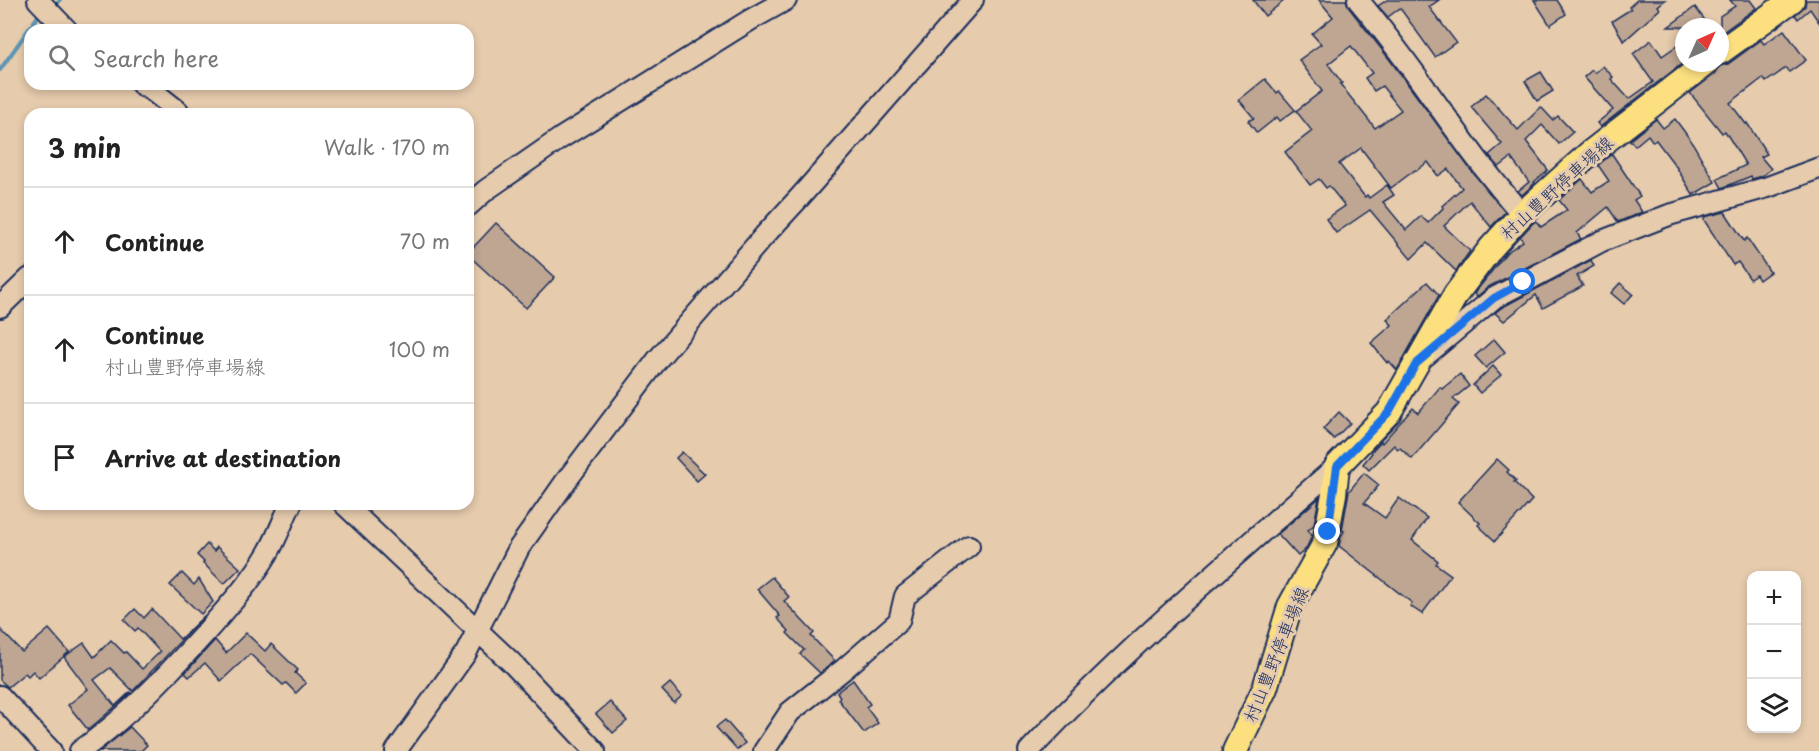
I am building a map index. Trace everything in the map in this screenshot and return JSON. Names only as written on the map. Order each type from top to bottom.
[{"type":"main road","points":[[1729,44],[1777,4]]},
{"type":"main road","name":"村山豊野停車場線","points":[[1235,751],[1264,688],[1290,606],[1325,543],[1337,466],[1389,412],[1456,294],[1491,248],[1522,214],[1590,153],[1694,72]]},
{"type":"street","points":[[38,0],[61,24]]},
{"type":"street","points":[[474,201],[561,138],[786,0]]},
{"type":"street","points":[[396,751],[466,653],[519,548],[566,481],[658,359],[973,0]]},
{"type":"street","points":[[1358,0],[1428,90],[1493,182],[1522,214]]},
{"type":"street","points":[[151,90],[174,108]]},
{"type":"street","points":[[1416,364],[1494,298],[1602,241],[1669,215],[1768,187],[1819,168]]},
{"type":"street","points":[[0,307],[24,284]]},
{"type":"street","points":[[1029,751],[1152,629],[1337,466]]},
{"type":"street","points":[[80,751],[141,700],[241,593],[267,555],[288,510]]},
{"type":"street","points":[[350,510],[512,663],[595,751]]},
{"type":"street","points":[[764,751],[790,712],[899,621],[905,596],[969,546]]},
{"type":"street","points":[[0,696],[51,751]]},
{"type":"building","points":[[1253,0],[1285,0],[1265,16]]},
{"type":"building","points":[[1319,0],[1346,0],[1349,8],[1505,212],[1491,227],[1470,201],[1444,226],[1470,251],[1456,271],[1427,243],[1411,259],[1370,210],[1336,233],[1326,219],[1345,206],[1329,186],[1326,188],[1319,179],[1310,185],[1285,152],[1312,131],[1296,111],[1322,91],[1299,60],[1321,44],[1312,34],[1333,17]],"holes":[[[1351,46],[1372,73],[1365,78],[1374,91],[1382,86],[1401,110],[1375,128],[1340,84],[1342,83],[1328,64]],[[1361,148],[1391,188],[1428,162],[1438,176],[1448,169],[1462,188],[1442,206],[1443,208],[1428,223],[1421,216],[1406,230],[1383,202],[1394,195],[1387,185],[1369,198],[1367,195],[1365,197],[1339,164]]]},
{"type":"building","points":[[1387,0],[1439,0],[1429,7],[1456,42],[1435,57],[1400,8],[1388,17],[1378,6]]},
{"type":"building","points":[[1534,0],[1557,0],[1566,14],[1550,25]]},
{"type":"building","points":[[1637,0],[1665,0],[1658,6],[1660,9],[1624,41],[1612,21],[1631,9],[1629,7]]},
{"type":"building","points":[[1730,0],[1750,0],[1756,8],[1729,28],[1729,18],[1720,18],[1720,16],[1735,6]]},
{"type":"building","points":[[1806,0],[1819,0],[1819,22],[1810,9],[1798,19],[1795,15],[1805,6]]},
{"type":"building","points":[[1695,7],[1703,18],[1680,18]]},
{"type":"building","points":[[1784,30],[1806,60],[1789,72],[1786,68],[1766,82],[1763,78],[1730,103],[1747,123],[1767,154],[1761,157],[1771,169],[1762,176],[1752,179],[1751,176],[1722,188],[1717,179],[1746,165],[1725,131],[1722,133],[1690,93],[1716,72],[1729,72],[1729,63],[1761,40],[1764,44]]},
{"type":"building","points":[[1651,40],[1662,56],[1675,47],[1675,69],[1600,127],[1597,123],[1613,110],[1584,77],[1592,70],[1595,73],[1603,66],[1629,99],[1653,82],[1633,54]]},
{"type":"building","points":[[1541,72],[1553,91],[1537,101],[1525,81]]},
{"type":"building","points":[[1265,79],[1295,110],[1280,121],[1277,117],[1257,133],[1248,121],[1254,118],[1239,100]]},
{"type":"building","points":[[1486,94],[1518,130],[1541,107],[1553,120],[1558,116],[1573,132],[1559,144],[1542,125],[1526,141],[1548,170],[1522,195],[1518,191],[1529,182],[1511,158],[1499,167],[1489,155],[1502,144],[1471,107]]},
{"type":"building","points":[[1656,119],[1663,128],[1675,119],[1692,142],[1715,182],[1693,195],[1656,140],[1653,142],[1648,135],[1635,146],[1630,140]]},
{"type":"building","points":[[1612,154],[1640,196],[1634,200],[1642,212],[1618,222],[1608,207],[1577,233],[1581,239],[1488,287],[1477,297],[1474,294],[1506,253],[1523,241],[1520,237],[1532,224],[1536,221],[1541,227],[1567,210],[1559,200],[1582,179],[1592,192],[1609,181],[1598,165]]},
{"type":"building","points":[[1725,212],[1744,241],[1747,238],[1770,272],[1759,280],[1756,275],[1750,279],[1738,262],[1733,265],[1704,220],[1704,217]]},
{"type":"building","points":[[496,223],[555,277],[526,308],[474,260],[474,247]]},
{"type":"building","points":[[1591,260],[1594,266],[1577,276],[1583,286],[1543,308],[1536,295],[1504,321],[1495,313],[1501,308]]},
{"type":"building","points":[[1427,282],[1439,295],[1397,370],[1389,361],[1387,363],[1371,343],[1392,325],[1387,319]]},
{"type":"building","points":[[1620,283],[1633,294],[1624,304],[1611,293]]},
{"type":"building","points":[[1494,339],[1505,352],[1486,368],[1475,356]]},
{"type":"building","points":[[1493,366],[1501,375],[1480,393],[1473,385]]},
{"type":"building","points":[[1460,374],[1469,386],[1453,399],[1459,404],[1412,459],[1394,445],[1369,470],[1363,464],[1371,452],[1413,408],[1418,413],[1440,387],[1442,389]]},
{"type":"building","points":[[1339,412],[1350,423],[1334,439],[1323,429]]},
{"type":"building","points":[[682,452],[705,474],[697,481],[676,458]]},
{"type":"building","points":[[1497,459],[1509,470],[1507,472],[1516,481],[1514,482],[1532,500],[1495,541],[1458,502]]},
{"type":"building","points":[[1364,473],[1379,485],[1364,503],[1385,518],[1399,498],[1427,518],[1412,540],[1438,561],[1436,564],[1451,575],[1422,614],[1410,606],[1412,603],[1339,546],[1344,531],[1342,530],[1349,491]]},
{"type":"building","points":[[1319,498],[1314,525],[1308,530],[1312,535],[1311,538],[1306,549],[1298,556],[1278,534]]},
{"type":"building","points":[[207,544],[214,551],[217,547],[240,568],[224,584],[197,555]]},
{"type":"building","points":[[182,573],[194,585],[199,579],[213,602],[201,614],[170,585]]},
{"type":"building","points":[[772,577],[789,597],[784,601],[814,633],[811,636],[835,661],[820,673],[800,654],[804,650],[787,633],[789,631],[777,618],[780,616],[757,589]]},
{"type":"building","points":[[135,609],[144,618],[152,609],[180,639],[205,615],[133,691],[110,668],[94,680],[115,706],[131,693],[88,730],[68,705],[88,689],[64,657],[84,643],[94,657],[111,640],[142,669],[160,652],[138,628],[135,631],[124,620]]},
{"type":"building","points":[[0,629],[22,652],[49,629],[69,652],[39,678],[33,671],[28,676],[25,673],[8,687],[0,680]]},
{"type":"building","points":[[246,633],[265,651],[271,644],[298,670],[295,673],[306,683],[296,693],[286,683],[283,685],[250,654],[221,681],[205,663],[189,677],[185,673],[215,640],[226,653]]},
{"type":"building","points":[[853,680],[870,704],[866,707],[878,723],[864,733],[838,699],[840,697],[837,692]]},
{"type":"building","points":[[670,683],[682,696],[674,703],[662,690]]},
{"type":"building","points":[[610,702],[627,721],[613,733],[596,714]]},
{"type":"building","points":[[725,720],[745,743],[737,750],[716,727]]},
{"type":"building","points":[[130,727],[147,745],[141,751],[100,751]]},
{"type":"waterway","points":[[32,24],[38,16]]},
{"type":"waterway","points":[[0,70],[24,36]]},
{"type":"route","points":[[1328,532],[1337,466],[1389,412],[1416,364],[1477,311],[1494,298],[1523,282]]}]
